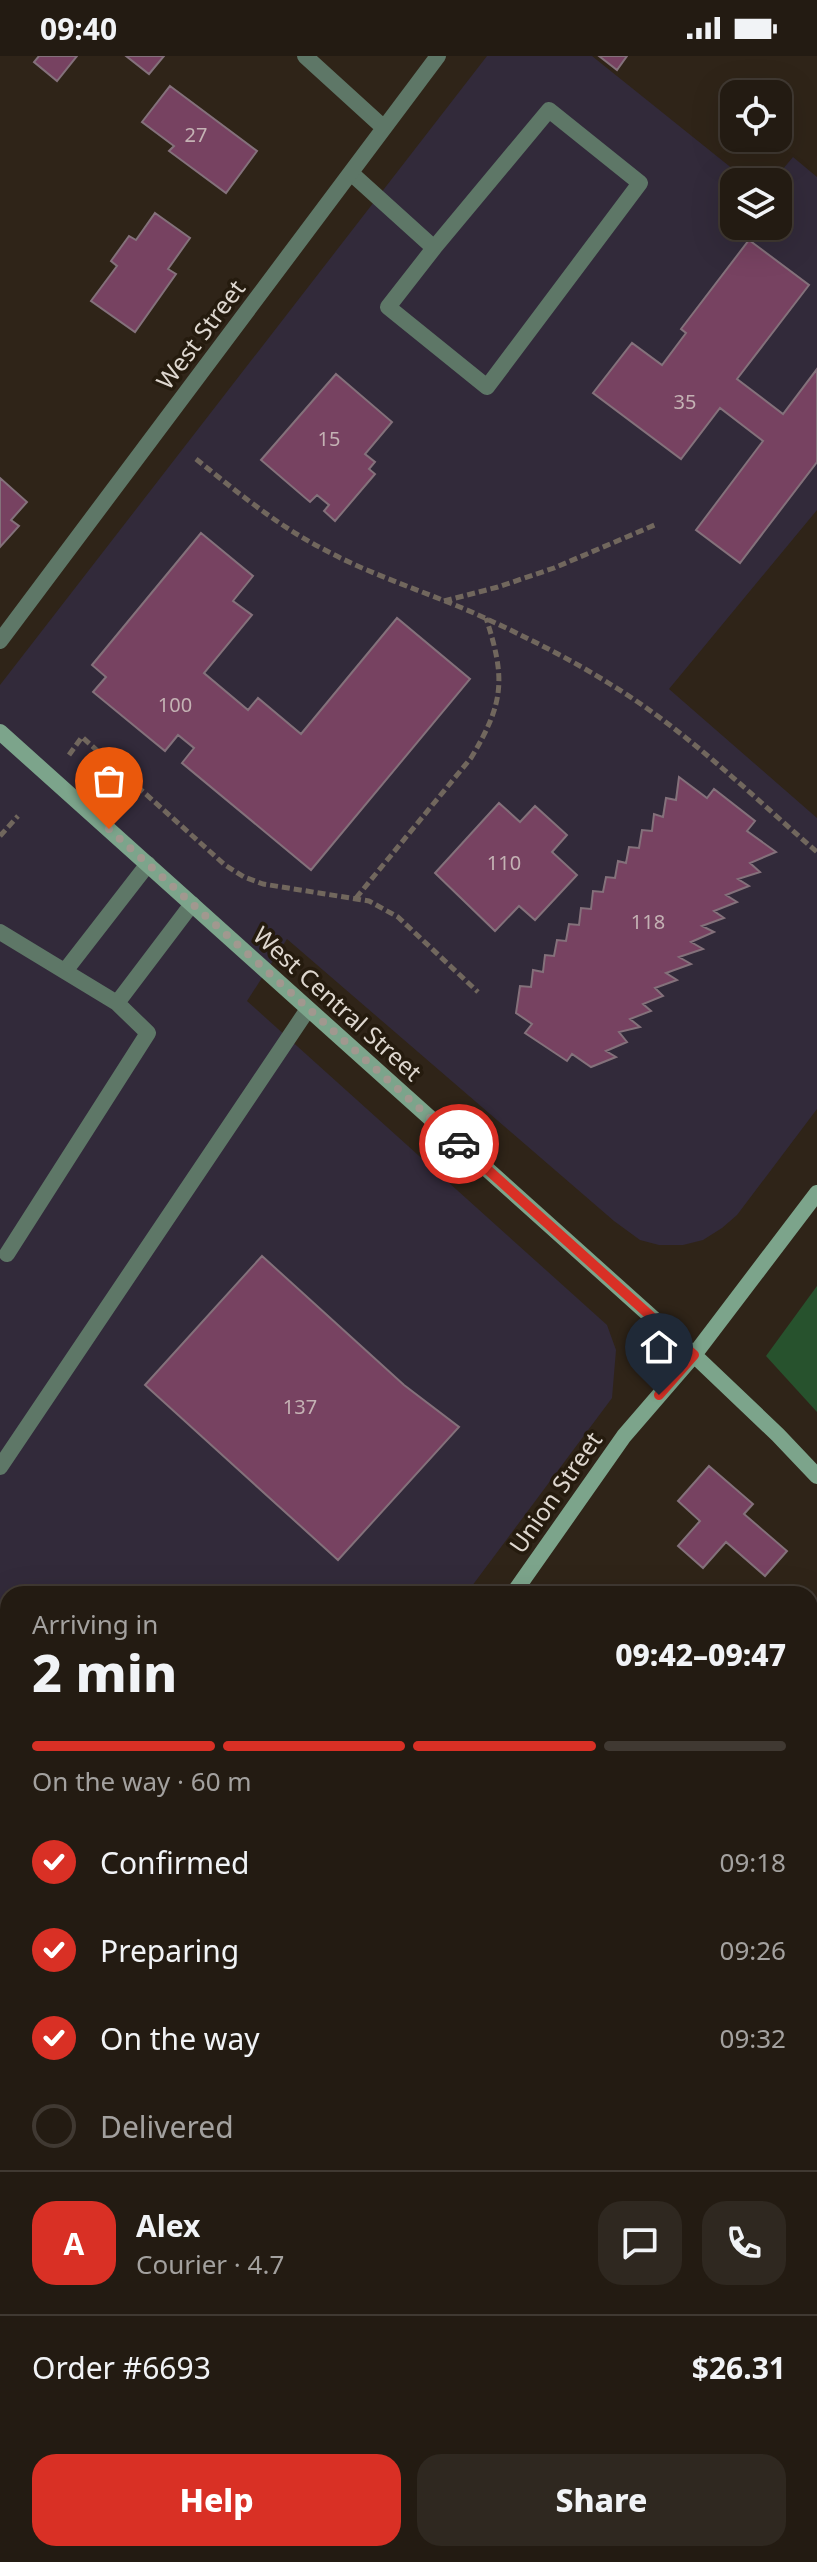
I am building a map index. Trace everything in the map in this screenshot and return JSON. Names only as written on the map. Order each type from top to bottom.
[{"type":"main road","name":"West Central Street","points":[[0,732],[694,1355],[817,1476]]},
{"type":"main road","name":"Union Street","points":[[519,1586],[624,1436],[694,1355],[817,1193]]},
{"type":"street","points":[[305,56],[384,128]]},
{"type":"street","name":"West Street","points":[[0,641],[438,56]]},
{"type":"street","points":[[549,110],[640,183],[487,387],[388,307],[434,248],[549,110]]},
{"type":"street","points":[[351,173],[434,248]]},
{"type":"street","points":[[65,971],[148,864]]},
{"type":"street","points":[[117,1003],[192,904]]},
{"type":"street","points":[[0,932],[117,1003],[148,1033],[2,1255]]},
{"type":"street","points":[[0,1467],[308,1009]]},
{"type":"path","points":[[196,459],[295,534],[384,578],[486,618],[609,683],[709,758],[817,852]]},
{"type":"path","points":[[442,601],[554,568],[657,524]]},
{"type":"path","points":[[356,898],[471,758],[494,714],[500,687],[497,653],[486,618]]},
{"type":"path","points":[[69,755],[82,737],[225,865],[244,877],[263,884],[369,901],[398,917],[478,992]]},
{"type":"path","points":[[0,836],[18,816]]},
{"type":"shaded area","points":[[487,56],[592,56],[732,168],[720,168],[720,240],[792,240],[792,168],[784,168],[793,157],[817,177],[817,510],[669,689],[817,818],[817,1109],[737,1215],[722,1228],[703,1240],[683,1245],[659,1245],[640,1240],[614,1221],[287,939],[247,1001],[607,1325],[616,1350],[612,1398],[472,1586],[0,1586],[0,685]]},
{"type":"green space","points":[[817,1286],[817,1412],[766,1356]]},
{"type":"building","points":[[39,56],[77,56],[57,81],[34,62]]},
{"type":"building","points":[[126,56],[164,56],[149,74]]},
{"type":"building","points":[[599,56],[627,56],[617,70]]},
{"type":"building","points":[[170,86],[257,151],[226,193],[169,151],[174,146],[142,122]]},
{"type":"building","points":[[155,213],[190,238],[168,269],[176,274],[135,332],[91,301],[117,266],[111,261],[129,236],[136,240]]},
{"type":"building","points":[[749,240],[809,285],[737,379],[783,414],[817,369],[817,462],[740,563],[696,530],[763,441],[720,408],[681,459],[593,393],[632,343],[662,365],[686,333],[681,329]]},
{"type":"building","points":[[336,374],[392,422],[365,454],[375,462],[369,469],[375,474],[335,521],[324,511],[329,505],[317,495],[310,502],[261,460]]},
{"type":"building","points":[[0,478],[27,502],[11,520],[19,526],[0,547]]},
{"type":"building","points":[[201,533],[253,576],[233,601],[252,615],[204,673],[248,710],[258,698],[301,734],[397,618],[470,679],[311,870],[182,763],[194,748],[178,735],[165,751],[93,692],[106,677],[92,665]]},
{"type":"building","points":[[679,777],[707,798],[714,789],[755,821],[747,831],[776,852],[750,863],[760,872],[738,879],[749,886],[726,895],[737,902],[714,911],[724,918],[702,926],[714,932],[691,942],[703,949],[679,957],[691,964],[666,973],[677,980],[655,988],[663,996],[643,1004],[651,1011],[630,1019],[640,1027],[619,1032],[627,1042],[606,1051],[616,1057],[591,1067],[572,1054],[567,1061],[525,1033],[532,1024],[516,1013],[520,986],[531,987],[533,970],[543,972],[545,955],[554,956],[557,940],[566,941],[569,924],[579,925],[581,908],[591,909],[593,891],[603,892],[606,877],[615,878],[618,861],[626,863],[629,847],[639,848],[642,830],[652,831],[654,814],[663,817],[666,798],[676,800]]},
{"type":"building","points":[[499,803],[520,822],[535,806],[567,835],[552,852],[577,875],[535,920],[519,906],[495,931],[435,873]]},
{"type":"building","points":[[262,1256],[404,1385],[459,1427],[338,1560],[145,1385]]},
{"type":"building","points":[[709,1466],[753,1504],[744,1514],[787,1551],[765,1576],[726,1542],[703,1568],[678,1546],[700,1521],[678,1501]]},
{"type":"way so far","points":[[109,829],[459,1144]]},
{"type":"route","points":[[459,1144],[694,1355],[659,1395]]}]
